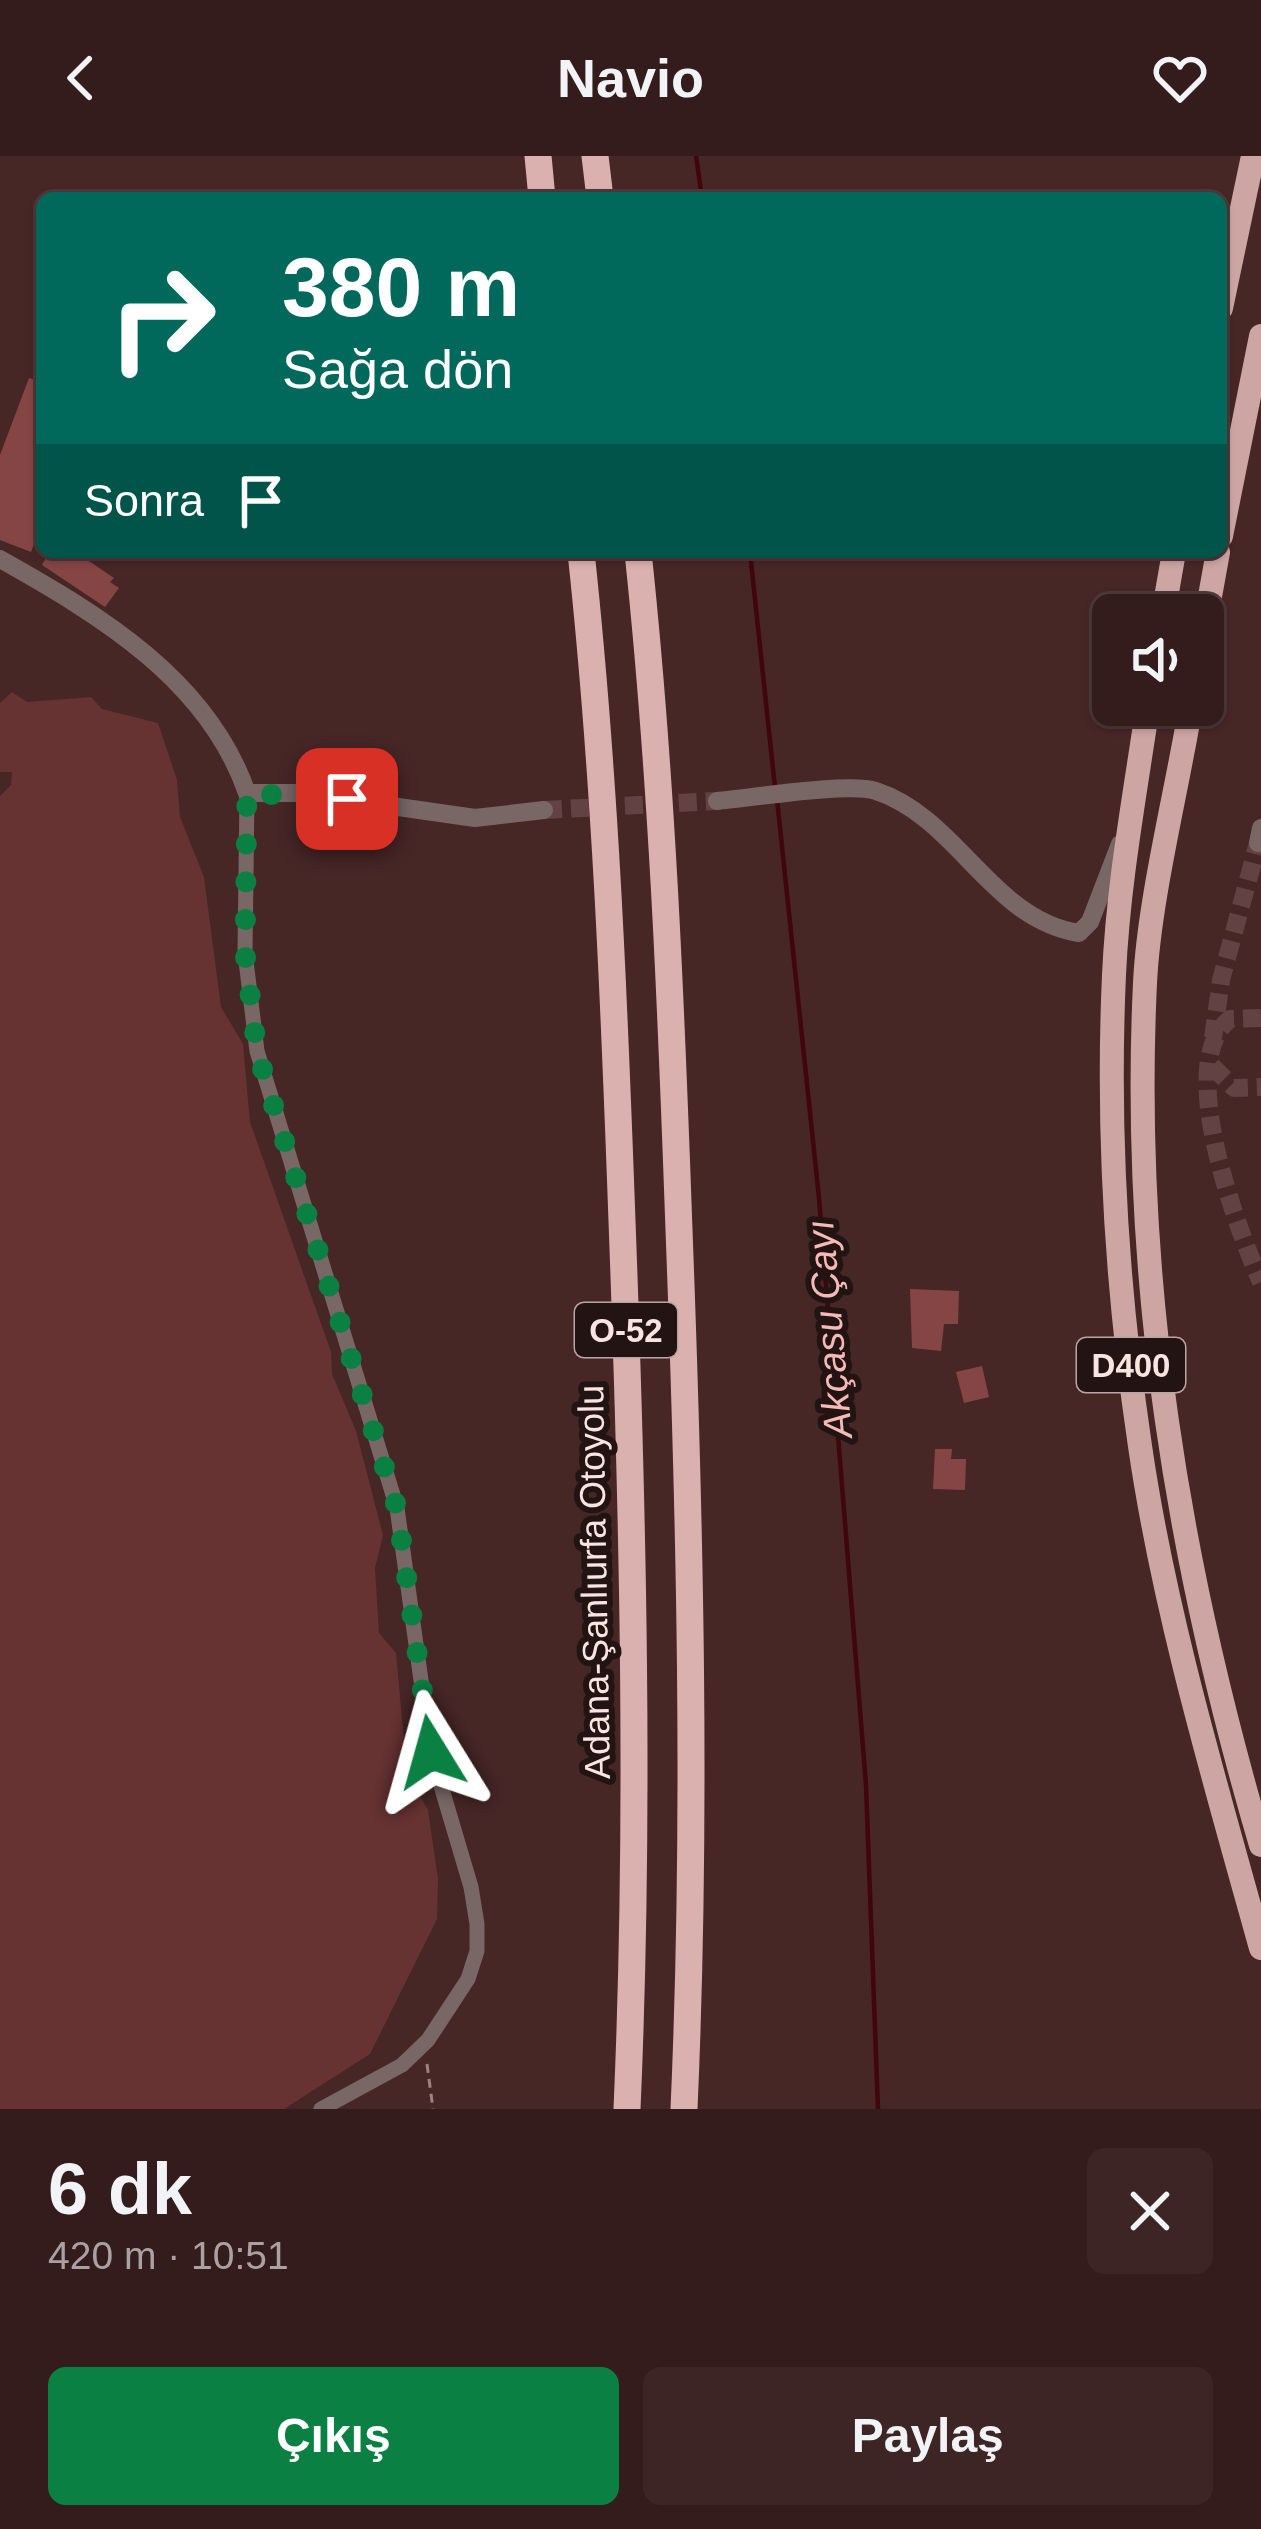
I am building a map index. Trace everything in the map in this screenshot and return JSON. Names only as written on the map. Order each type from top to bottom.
[{"type":"highway","points":[[538,156],[541,192]]},
{"type":"highway","points":[[595,156],[599,192]]},
{"type":"highway","points":[[1227,279],[1252,156]]},
{"type":"highway","points":[[1227,506],[1261,336]]},
{"type":"highway","name":"Adana-Şanlıurfa Otoyolu","points":[[581,558],[613,1000],[628,1392],[632,1760],[627,2109]]},
{"type":"highway","name":"O-52","points":[[638,558],[672,1021],[686,1390],[689,1760],[684,2109]]},
{"type":"highway","points":[[1167,594],[1173,558]]},
{"type":"highway","points":[[1210,594],[1217,558]]},
{"type":"highway","name":"D400","points":[[1145,726],[1114,973],[1115,1180],[1125,1321],[1140,1449],[1206,1751],[1261,1948]]},
{"type":"highway","name":"D400","points":[[1187,726],[1145,980],[1146,1186],[1168,1457],[1222,1705],[1260,1841]]},
{"type":"street","points":[[0,559],[92,615],[181,685],[223,739],[247,793],[245,953],[257,1051],[386,1463],[411,1579],[431,1752],[472,1887],[477,1951],[453,2007],[428,2040],[402,2065],[321,2109]]},
{"type":"street","points":[[717,800],[871,788],[944,833],[1024,913],[1051,928],[1079,933],[1090,922],[1133,811]]},
{"type":"street","points":[[247,793],[347,799],[475,818],[544,811]]},
{"type":"path","points":[[428,2040],[425,2083],[433,2109]]},
{"type":"shaded area","points":[[12,692],[27,702],[91,697],[102,709],[158,723],[177,780],[180,817],[204,877],[221,1007],[243,1044],[250,1122],[331,1352],[332,1374],[356,1431],[383,1535],[375,1568],[379,1633],[396,1653],[407,1773],[428,1810],[438,1879],[437,1919],[370,2054],[284,2109],[0,2109],[0,796],[11,785],[12,772],[0,772],[0,703]]},
{"type":"building","points":[[29,378],[36,380],[36,539],[31,552],[0,540],[0,455]]},
{"type":"building","points":[[46,558],[84,558],[114,578],[110,582],[119,588],[105,607],[42,565]]},
{"type":"building","points":[[910,1289],[959,1291],[958,1324],[944,1324],[941,1351],[912,1348]]},
{"type":"building","points":[[982,1366],[989,1397],[964,1403],[956,1372]]},
{"type":"building","points":[[935,1449],[952,1449],[951,1459],[966,1459],[965,1490],[933,1489]]},
{"type":"waterway","name":"Akçasu Çayı","points":[[696,156],[701,192]]},
{"type":"waterway","name":"Akçasu Çayı","points":[[751,558],[775,788]]},
{"type":"waterway","name":"Akçasu Çayı","points":[[777,799],[819,1198],[866,1785],[878,2109]]},
{"type":"tunnel","points":[[544,810],[717,801]]},
{"type":"tunnel","points":[[1213,1038],[1221,980],[1258,843]]},
{"type":"tunnel","points":[[1261,1018],[1230,1019],[1214,1040],[1208,1071],[1209,1107],[1226,1186],[1261,1282]]},
{"type":"tunnel","points":[[1212,1066],[1234,1088],[1261,1087]]},
{"type":"route","points":[[347,799],[247,793],[245,953],[257,1051],[275,1120],[380,1441],[397,1508],[411,1579],[431,1752]]}]
